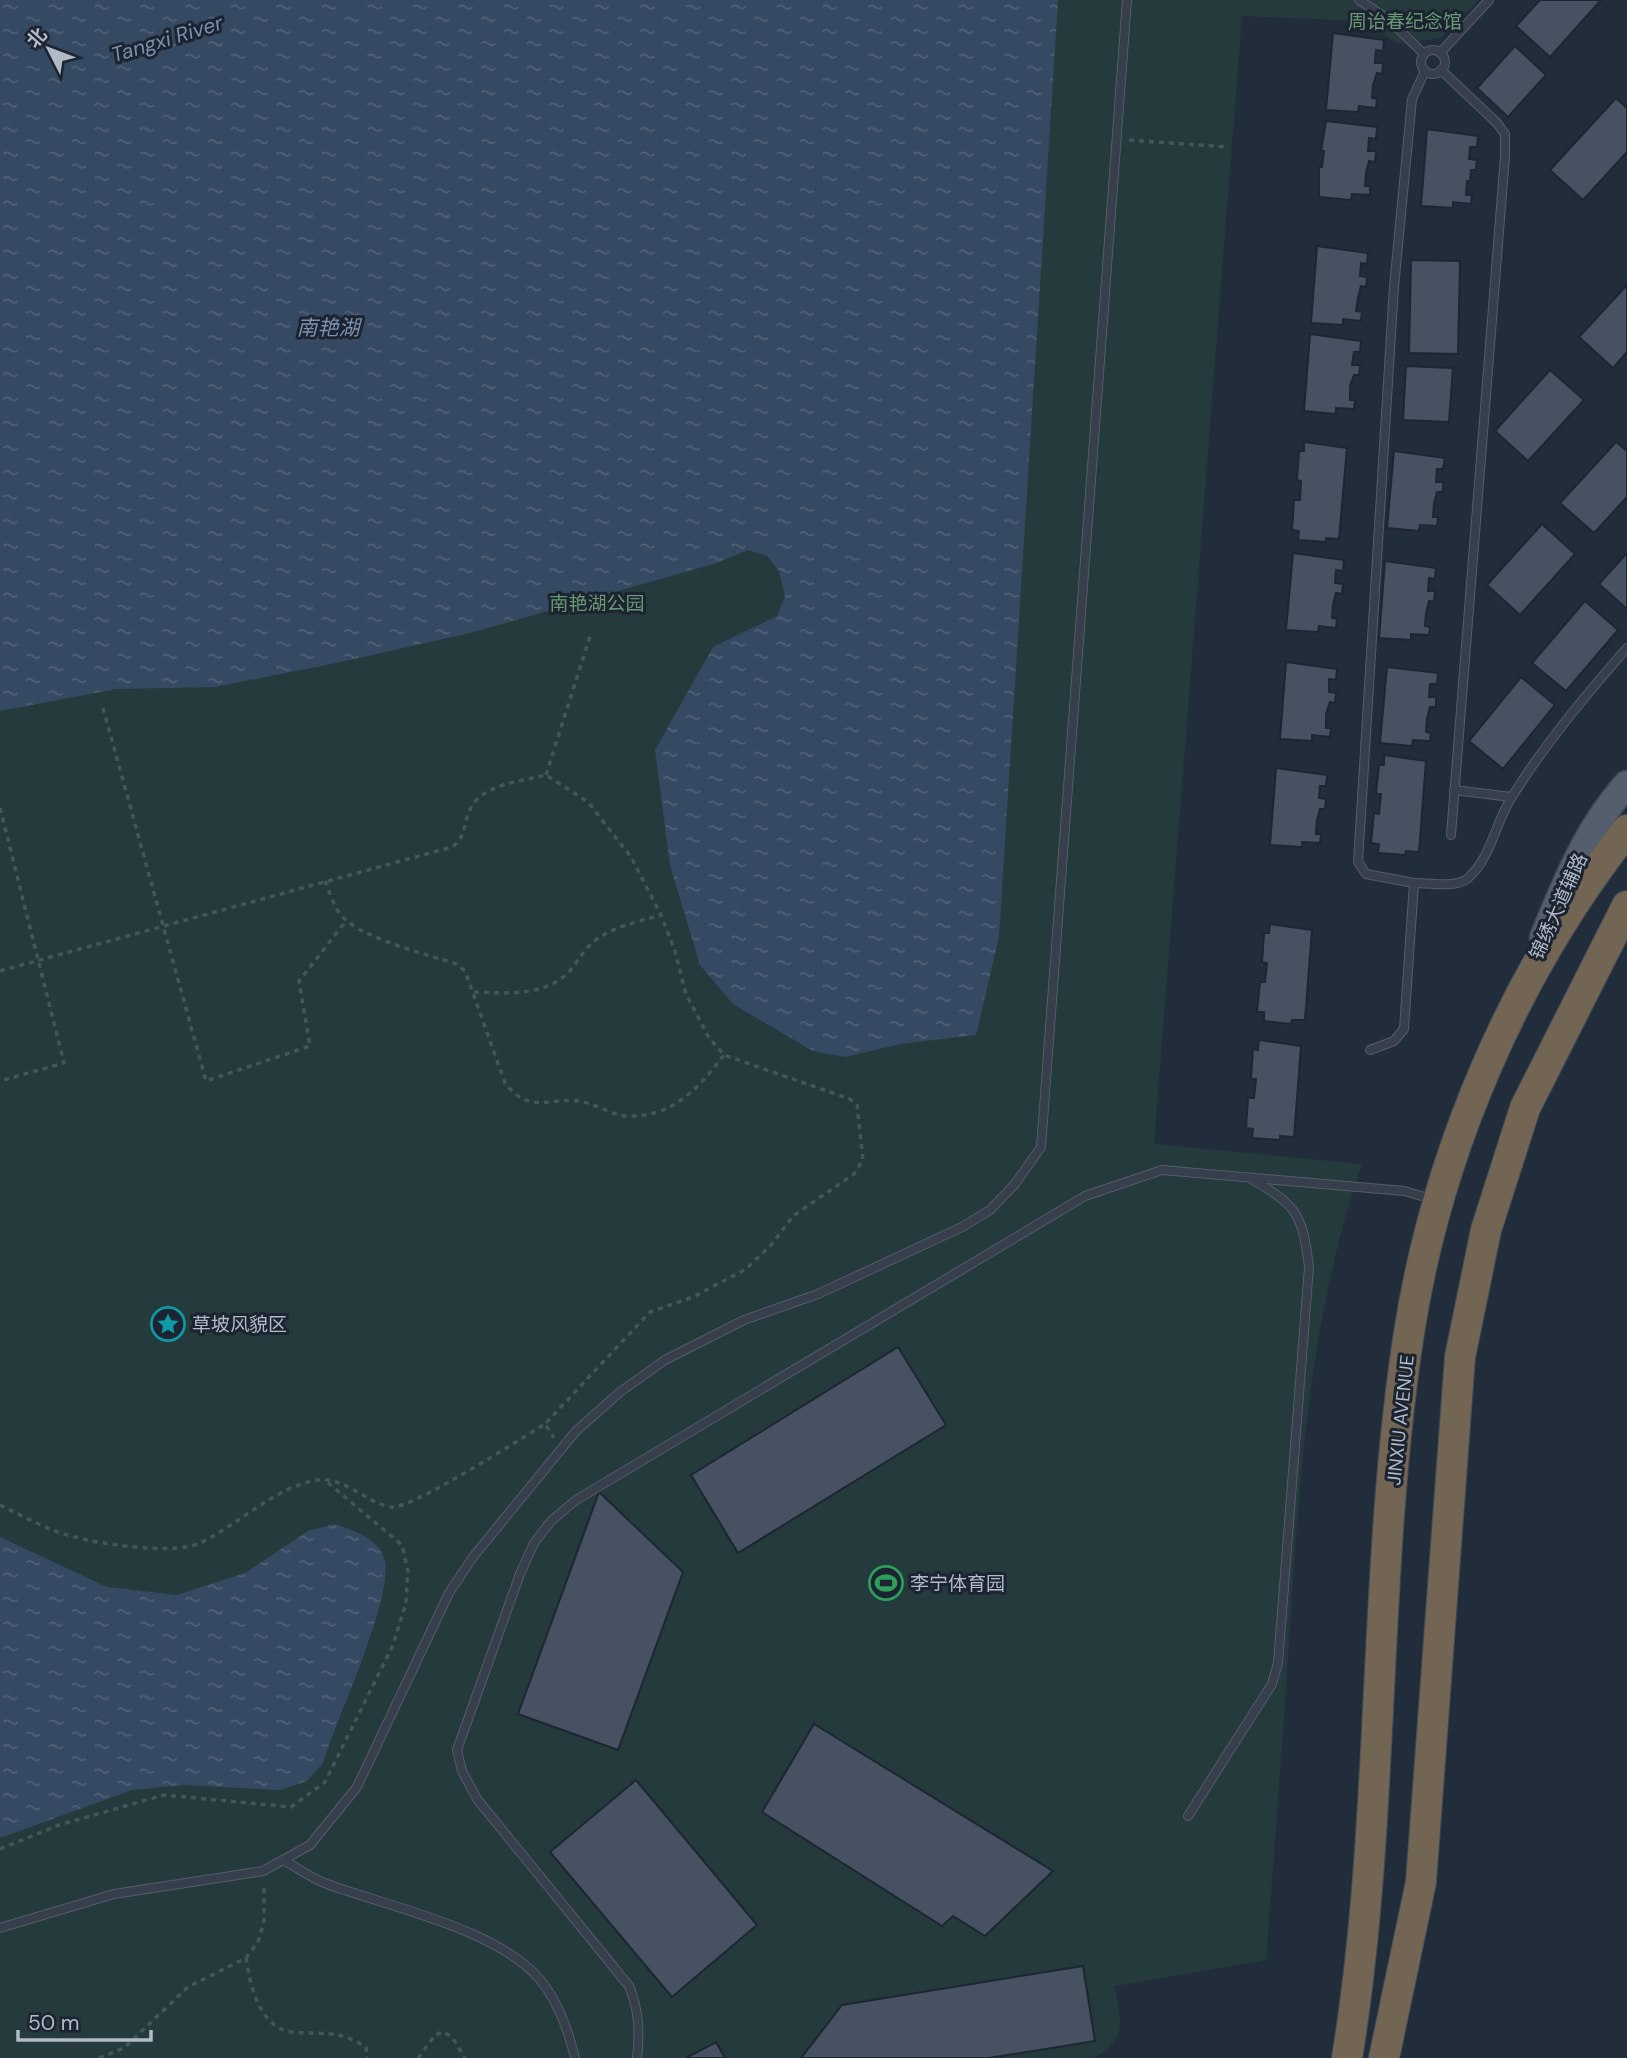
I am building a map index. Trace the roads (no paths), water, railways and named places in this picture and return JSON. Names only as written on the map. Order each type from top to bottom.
[{"type":"highway","name":"JINXIU AVENUE","points":[[1347,2058],[1362,1966],[1396,1446],[1409,1331],[1440,1201],[1469,1111],[1519,997],[1589,879],[1627,830]]},
{"type":"highway","points":[[1384,2058],[1421,1882],[1460,1357],[1486,1230],[1525,1108],[1627,906]]},
{"type":"main road","name":"锦绣大道辅路","points":[[1519,997],[1572,866],[1605,809],[1627,784]]},
{"type":"main road","points":[[1597,970],[1627,936]]},
{"type":"lane","points":[[0,1928],[114,1894],[263,1871],[310,1845],[358,1787],[449,1593],[473,1557],[561,1450],[620,1392],[665,1360],[744,1320],[818,1294],[962,1227],[990,1210],[1015,1184],[1041,1147],[1126,0]]},
{"type":"lane","points":[[1359,0],[1388,19],[1424,54]]},
{"type":"lane","points":[[1440,53],[1489,0]]},
{"type":"lane","points":[[1433,50],[1440,53],[1444,59],[1441,70],[1434,74],[1425,71],[1421,63],[1424,54],[1433,50]]},
{"type":"lane","points":[[1441,70],[1497,123],[1505,134],[1506,156],[1451,835]]},
{"type":"lane","points":[[1425,71],[1412,99],[1394,287],[1358,862],[1366,874],[1414,883],[1458,883],[1467,879],[1485,855],[1511,797],[1578,704],[1627,648]]},
{"type":"lane","points":[[1454,790],[1511,797]]},
{"type":"lane","points":[[1370,1050],[1394,1041],[1404,1030],[1414,883]]},
{"type":"lane","points":[[637,2058],[640,2031],[635,2001],[629,1986],[477,1799],[459,1760],[457,1749],[534,1543],[551,1521],[576,1500],[1085,1196],[1162,1170],[1404,1191],[1440,1201]]},
{"type":"lane","points":[[1188,1816],[1272,1684],[1278,1663],[1309,1266],[1304,1226],[1283,1197],[1248,1176]]},
{"type":"lane","points":[[285,1861],[325,1884],[472,1932],[518,1962],[546,1986],[568,2028],[575,2058]]},
{"type":"water","name":"南艳湖","points":[[0,0],[1058,0],[999,937],[976,1035],[900,1044],[846,1057],[813,1051],[733,1004],[700,965],[670,865],[655,750],[713,647],[777,616],[785,596],[779,571],[767,556],[748,550],[717,563],[470,633],[336,663],[215,687],[116,689],[0,711]]},
{"type":"water","points":[[335,1524],[365,1536],[378,1547],[385,1561],[385,1579],[372,1631],[323,1763],[307,1781],[281,1790],[183,1785],[132,1790],[0,1838],[0,1537],[107,1587],[177,1595],[245,1573],[308,1531]]},
{"type":"place","name":"草坡风貌区","points":[[168,1324]]},
{"type":"place","name":"李宁体育园","points":[[886,1583]]},
{"type":"park label","name":"周诒春纪念馆","points":[[1405,21]]},
{"type":"park label","name":"南艳湖公园","points":[[597,603]]},
{"type":"water label","name":"Tangxi River","points":[[167,39]]}]
